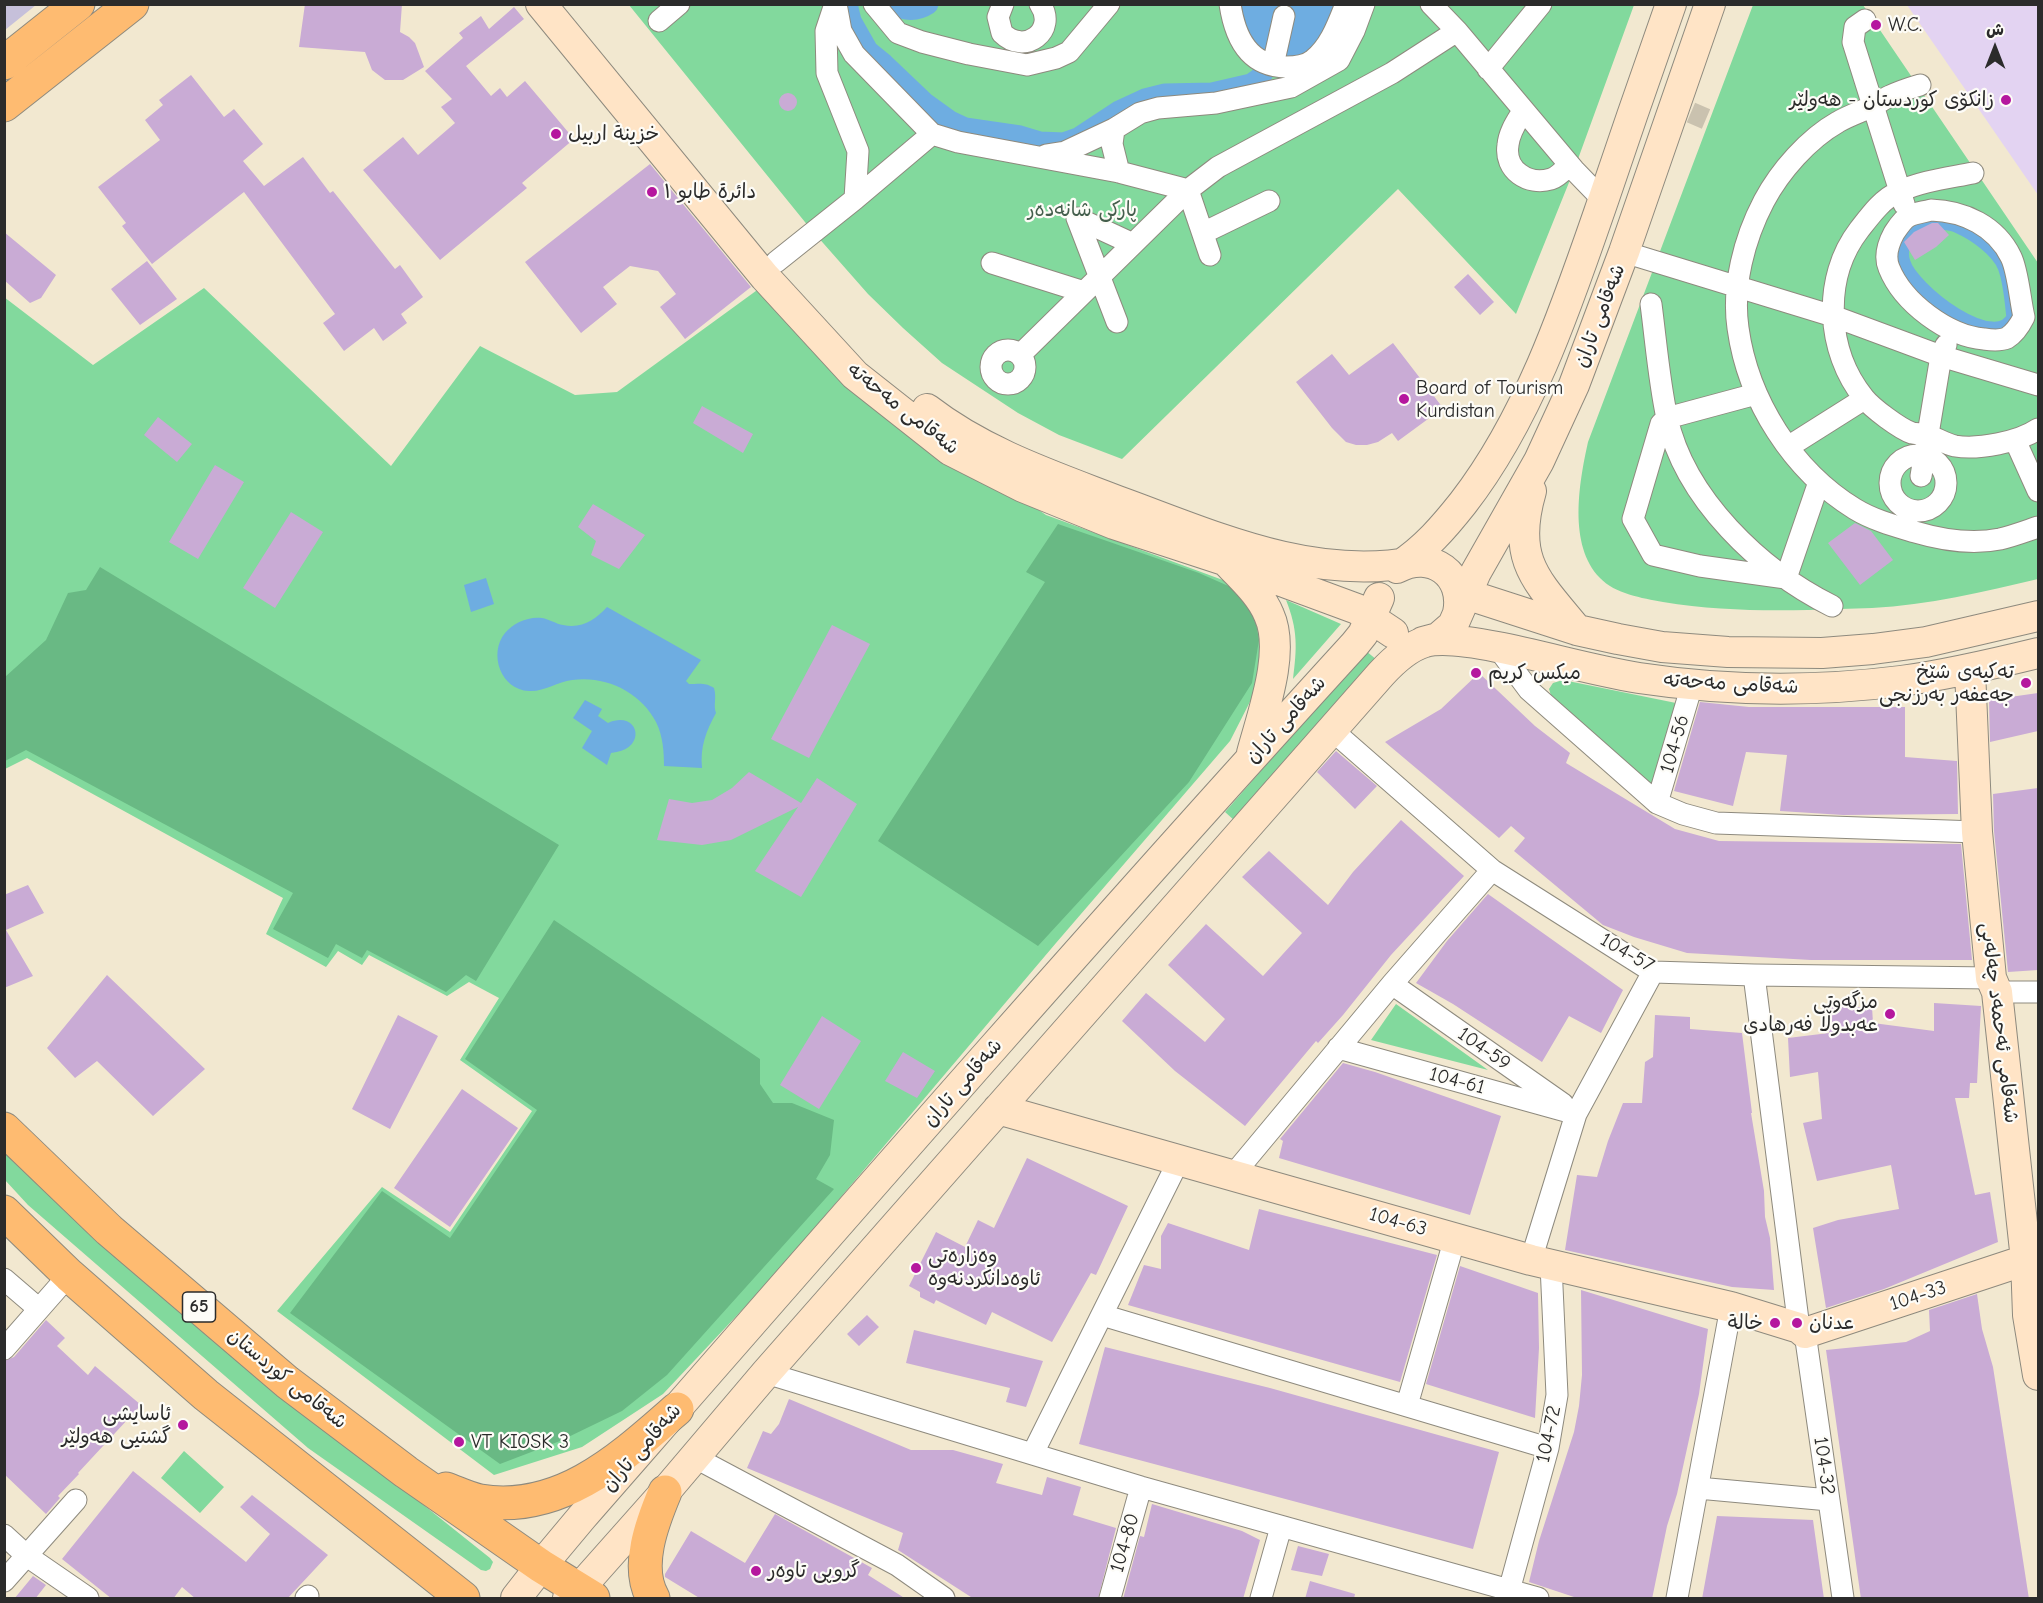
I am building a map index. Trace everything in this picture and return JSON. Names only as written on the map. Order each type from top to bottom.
[{"type":"main road","points":[[4,63],[78,4]]},
{"type":"main road","points":[[4,105],[132,4]]},
{"type":"main road","name":"شەقامی مەحەتە","points":[[541,4],[765,277],[855,375],[950,450],[1023,487],[1114,524],[1227,561],[1381,616]]},
{"type":"main road","name":"شەقامی مەحەتە","points":[[566,4],[776,262],[864,359],[946,423],[1025,466],[1243,547],[1312,563],[1372,567],[1404,565]]},
{"type":"main road","name":"شەقامی تاران","points":[[1404,565],[1442,530],[1471,493],[1516,421],[1583,262],[1671,4]]},
{"type":"main road","name":"شەقامی تاران","points":[[1460,595],[1476,572],[1539,461],[1574,386],[1624,252],[1710,4]]},
{"type":"main road","points":[[1539,461],[1527,504],[1523,541],[1526,556],[1533,574],[1577,630]]},
{"type":"main road","points":[[1227,561],[1260,599],[1270,617],[1275,643],[1272,681],[1250,759]]},
{"type":"main road","points":[[1427,562],[1440,567],[1460,595],[1449,630],[1438,638],[1425,642],[1405,640],[1381,616],[1386,579],[1404,565],[1427,562]]},
{"type":"main road","name":"شەقامی مەحەتە","points":[[1460,595],[1577,630],[1662,647],[1728,652],[1822,653],[1873,649],[1926,642],[2038,616]]},
{"type":"main road","name":"شەقامی تاران","points":[[516,1599],[541,1566],[864,1195],[1250,759],[1381,616]]},
{"type":"main road","name":"شەقامی مەحەتە","points":[[1425,642],[1457,642],[1497,647],[1590,669],[1692,685],[1764,688],[1840,687],[1902,681],[1970,669],[2038,653]]},
{"type":"main road","name":"شەقامی تاران","points":[[580,1596],[766,1373],[1390,664],[1425,642]]},
{"type":"main road","name":"شەقامی ئەحمەد چەلەبی","points":[[1970,669],[1977,831],[1994,985],[2032,1258],[2028,1315],[2038,1375]]},
{"type":"main road","name":"104-63","points":[[998,1109],[1541,1262],[1731,1307],[1802,1330]]},
{"type":"main road","name":"شەقامی کوردستان","points":[[4,1129],[126,1245],[287,1382],[406,1472],[580,1596]]},
{"type":"main road","points":[[864,1195],[898,1223]]},
{"type":"main road","points":[[4,1212],[69,1275],[206,1395],[463,1599]]},
{"type":"main road","name":"104-33","points":[[1802,1330],[2032,1258]]},
{"type":"main road","points":[[406,1472],[479,1501],[511,1503],[543,1498],[571,1488],[597,1474],[628,1452],[677,1409]]},
{"type":"main road","points":[[653,1599],[647,1588],[645,1573],[652,1524],[665,1492]]},
{"type":"main road","points":[[398,1548],[444,1599]]},
{"type":"street","points":[[659,21],[679,4]]},
{"type":"street","points":[[835,4],[826,31],[826,73],[858,151],[855,199]]},
{"type":"street","points":[[835,4],[842,30],[854,54],[932,134],[958,142],[1119,172],[1188,190]]},
{"type":"street","points":[[874,4],[898,33],[922,42],[969,54],[1027,65],[1056,58],[1069,52],[1108,4]]},
{"type":"street","points":[[1003,4],[998,17],[998,26],[1008,39],[1023,43],[1038,36],[1042,30],[1045,16],[1040,4]]},
{"type":"street","points":[[1230,4],[1236,31],[1250,54],[1271,64],[1294,67],[1311,63],[1321,54],[1346,4]]},
{"type":"street","points":[[1040,156],[1065,152],[1114,129],[1140,113],[1158,108],[1216,103],[1291,87],[1339,60],[1354,31],[1364,4]]},
{"type":"street","points":[[1431,4],[1569,165],[1603,200]]},
{"type":"street","points":[[1488,69],[1533,9]]},
{"type":"street","points":[[1271,64],[1284,16]]},
{"type":"street","points":[[1865,20],[1855,27],[1853,42],[1898,192],[1914,223]]},
{"type":"street","points":[[1042,30],[1055,36],[1069,52]]},
{"type":"street","points":[[1020,355],[1188,190],[1218,167],[1392,73],[1457,32]]},
{"type":"street","points":[[1920,85],[1888,96],[1874,106],[1837,123],[1814,141],[1781,174],[1751,230],[1737,287],[1737,326],[1742,353],[1756,394],[1777,434],[1818,482],[1856,509],[1881,521],[1907,519],[1922,510],[1931,508],[1941,499],[1925,473],[1918,455],[1904,459],[1897,465],[1890,486],[1907,519],[1940,539],[1998,540],[2038,527]]},
{"type":"street","points":[[1523,111],[1515,124],[1507,146],[1511,164],[1516,173],[1523,178],[1547,180],[1558,175],[1569,165]]},
{"type":"street","points":[[1114,129],[1112,144],[1119,172]]},
{"type":"street","points":[[776,262],[932,134]]},
{"type":"street","points":[[1925,473],[1910,432],[1894,423],[1864,399],[1839,354],[1833,316],[1834,290],[1845,250],[1870,216],[1888,198],[1898,192],[1930,182],[1973,173]]},
{"type":"street","points":[[1188,190],[1210,255]]},
{"type":"street","points":[[1203,233],[1269,201]]},
{"type":"street","points":[[1931,210],[1949,210],[1974,219],[1995,235],[2011,258],[2031,316],[2020,326],[2003,330],[1991,340],[1971,338],[1952,330],[1922,311],[1908,298],[1888,267],[1886,251],[1898,227],[1914,223],[1931,210]]},
{"type":"street","points":[[1117,322],[1077,218],[1133,244]]},
{"type":"street","points":[[1624,252],[1833,316],[1941,356],[2038,386]]},
{"type":"street","points":[[992,263],[1084,292]]},
{"type":"street","points":[[1651,304],[1667,418],[1683,465],[1714,512],[1730,530],[1786,578],[1811,596],[1832,606]]},
{"type":"street","points":[[1907,519],[1925,473],[1941,356],[1952,330]]},
{"type":"street","points":[[1756,394],[1667,418],[1661,424],[1633,519],[1653,555],[1700,566],[1786,578]]},
{"type":"street","points":[[1788,447],[1864,399]]},
{"type":"street","points":[[1925,473],[1955,446],[1986,446],[2015,440],[2038,429]]},
{"type":"street","points":[[2015,440],[2038,490]]},
{"type":"street","points":[[1786,578],[1818,482]]},
{"type":"street","points":[[1497,647],[1529,690],[1657,804],[1683,814],[1716,824],[1977,831]]},
{"type":"street","name":"104-56","points":[[1657,804],[1692,685]]},
{"type":"street","name":"104-57","points":[[1333,731],[1492,870],[1653,972],[1994,985],[2038,992]]},
{"type":"street","points":[[1233,1175],[1392,984],[1492,870]]},
{"type":"street","name":"104-72","points":[[1508,1595],[1548,1448],[1557,1395],[1541,1262],[1576,1114],[1653,972]]},
{"type":"street","name":"104-32","points":[[1754,975],[1802,1330],[1843,1599]]},
{"type":"street","name":"104-59","points":[[1392,984],[1576,1114]]},
{"type":"street","name":"104-61","points":[[1338,1048],[1576,1114]]},
{"type":"street","points":[[1033,1453],[1179,1160]]},
{"type":"street","points":[[1407,1405],[1455,1238]]},
{"type":"street","points":[[4,1349],[69,1275]]},
{"type":"street","points":[[4,1280],[39,1310]]},
{"type":"street","points":[[1677,1599],[1731,1307]]},
{"type":"street","points":[[1102,1315],[1548,1448]]},
{"type":"street","points":[[766,1373],[1508,1595],[1538,1599]]},
{"type":"street","points":[[694,1457],[897,1566],[944,1599]]},
{"type":"street","name":"104-80","points":[[1110,1599],[1141,1487]]},
{"type":"street","points":[[1698,1488],[1829,1500]]},
{"type":"street","points":[[4,1581],[76,1500]]},
{"type":"street","points":[[1261,1599],[1281,1527]]},
{"type":"street","points":[[4,1535],[27,1556],[88,1599]]},
{"type":"shaded area","points":[[5,4],[36,4],[36,5],[5,30]]},
{"type":"shaded area","name":"زانکۆی کوردستان - هەولێر","points":[[1907,5],[2038,5],[2038,195]]},
{"type":"green space","name":"پارکی شانەدەر","points":[[629,5],[1634,5],[1574,170],[1516,314],[1398,189],[1122,459],[1059,435],[1018,413],[942,363],[903,328],[868,294],[809,227]]},
{"type":"green space","points":[[1753,5],[1863,5],[2038,263],[2038,579],[1914,604],[1864,608],[1753,610],[1681,605],[1646,599],[1613,588],[1600,578],[1590,564],[1583,549],[1579,513],[1579,494],[1588,442]]},
{"type":"green space","points":[[204,288],[391,466],[480,346],[575,395],[617,392],[760,288],[864,389],[1046,515],[1231,583],[1263,635],[1257,688],[1230,741],[774,1276],[663,1394],[582,1447],[494,1475],[277,1311],[382,1187],[450,1232],[532,1111],[460,1060],[499,998],[469,982],[447,996],[369,955],[362,965],[338,951],[326,967],[266,934],[283,898],[27,758],[5,769],[4,297],[93,365]]},
{"type":"green space","points":[[1058,524],[1199,573],[1251,596],[1259,640],[1252,683],[1189,782],[1038,946],[878,841],[1045,582],[1026,572]]},
{"type":"green space","points":[[100,567],[559,845],[476,981],[466,975],[446,992],[367,950],[362,958],[336,944],[328,958],[273,929],[293,893],[26,750],[5,761],[5,677],[46,640],[68,593],[86,590]]},
{"type":"green space","points":[[1286,600],[1341,624],[1293,679],[1296,639]]},
{"type":"green space","points":[[1366,651],[1377,660],[1235,821],[1225,812]]},
{"type":"green space","points":[[1563,680],[1676,703],[1654,786],[1552,699],[1549,689],[1553,683]]},
{"type":"green space","points":[[554,920],[760,1059],[760,1084],[773,1103],[792,1103],[834,1120],[830,1155],[816,1179],[834,1189],[667,1375],[622,1411],[560,1441],[500,1464],[290,1313],[382,1191],[450,1238],[537,1110],[465,1059]]},
{"type":"green space","points":[[1396,1004],[1488,1070],[1371,1040]]},
{"type":"green space","points":[[5,1142],[322,1424],[490,1558],[493,1562],[490,1569],[481,1570],[308,1448],[28,1205],[5,1180]]},
{"type":"green space","points":[[184,1451],[224,1487],[200,1513],[161,1478]]},
{"type":"water","points":[[1233,5],[1337,5],[1313,48],[1301,57],[1269,57],[1250,41]]},
{"type":"water","points":[[486,578],[494,604],[471,612],[464,585]]},
{"type":"water","points":[[607,607],[701,660],[686,681],[689,684],[708,685],[714,688],[715,692],[716,713],[704,739],[702,768],[664,766],[662,738],[656,722],[641,702],[621,688],[597,680],[584,679],[566,681],[540,690],[529,691],[511,684],[500,670],[498,651],[500,641],[512,626],[527,619],[537,618],[576,626],[598,616]]},
{"type":"water","points":[[585,700],[602,709],[598,716],[608,723],[619,720],[627,721],[633,726],[635,738],[631,745],[611,753],[607,765],[582,748],[592,731],[573,718]]},
{"type":"building","points":[[305,4],[402,4],[400,32],[415,43],[424,67],[403,80],[385,80],[372,70],[365,52],[299,47]]},
{"type":"building","points":[[514,7],[524,19],[466,66],[491,96],[500,88],[507,97],[525,81],[574,139],[522,183],[527,188],[440,260],[363,170],[403,137],[418,155],[455,123],[441,107],[452,99],[425,71],[463,38],[459,33],[481,16],[489,29]]},
{"type":"building","points":[[191,75],[224,117],[234,109],[263,144],[243,161],[264,186],[303,157],[330,193],[333,191],[395,269],[400,265],[423,297],[401,314],[407,323],[383,341],[374,328],[344,351],[323,323],[335,314],[244,192],[152,264],[122,226],[126,223],[98,187],[160,140],[145,120],[163,105],[159,100]]},
{"type":"building","points":[[784,93],[792,93],[797,98],[795,109],[784,111],[779,106],[779,98]]},
{"type":"building","points":[[650,164],[751,287],[685,339],[660,307],[676,294],[658,271],[630,266],[603,287],[617,304],[581,333],[525,262]]},
{"type":"building","points":[[1932,223],[1938,223],[1949,235],[1936,247],[1915,260],[1904,242],[1914,232]]},
{"type":"building","points":[[4,232],[56,275],[41,298],[30,303],[4,280]]},
{"type":"building","points":[[147,261],[177,299],[140,325],[111,289]]},
{"type":"building","points":[[1468,274],[1494,302],[1480,315],[1454,287]]},
{"type":"building","points":[[1393,343],[1443,408],[1398,441],[1392,433],[1378,442],[1367,445],[1346,442],[1296,382],[1332,354],[1349,375]]},
{"type":"building","points":[[702,406],[753,434],[743,453],[693,423]]},
{"type":"building","points":[[158,417],[192,444],[177,462],[144,435]]},
{"type":"building","points":[[215,465],[244,482],[198,559],[169,542]]},
{"type":"building","points":[[593,504],[645,535],[619,569],[591,555],[596,541],[578,527]]},
{"type":"building","points":[[291,512],[323,532],[275,608],[243,588]]},
{"type":"building","points":[[1855,523],[1871,531],[1893,560],[1860,585],[1828,543]]},
{"type":"building","points":[[832,625],[870,644],[809,758],[771,739]]},
{"type":"building","points":[[1479,673],[1535,726],[1570,753],[1566,763],[1675,829],[1719,841],[1961,844],[1972,960],[1811,960],[1687,953],[1603,925],[1514,851],[1525,838],[1511,826],[1499,838],[1385,742],[1441,709]]},
{"type":"building","points":[[2038,693],[2038,731],[1990,742],[1989,700]]},
{"type":"building","points":[[1700,702],[1749,707],[1905,707],[1905,757],[1957,761],[1958,814],[1843,815],[1780,811],[1787,755],[1746,752],[1733,806],[1674,791]]},
{"type":"building","points":[[1336,751],[1377,786],[1355,809],[1317,772]]},
{"type":"building","points":[[749,772],[801,803],[817,778],[857,804],[801,897],[755,871],[798,807],[731,840],[702,845],[657,840],[669,799],[692,803],[712,800],[732,788]]},
{"type":"building","points":[[2038,788],[2038,970],[2008,972],[1994,831],[1993,794]]},
{"type":"building","points":[[1401,820],[1464,876],[1391,955],[1343,1015],[1318,1043],[1316,1041],[1245,1126],[1175,1071],[1122,1021],[1146,993],[1205,1042],[1225,1019],[1168,965],[1206,924],[1263,976],[1302,933],[1242,877],[1269,851],[1328,905],[1353,872]]},
{"type":"building","points":[[28,885],[44,913],[6,930],[33,976],[4,988],[4,895]]},
{"type":"building","points":[[1488,894],[1623,990],[1601,1033],[1569,1016],[1542,1062],[1453,1004],[1416,983],[1447,941]]},
{"type":"building","points":[[107,975],[205,1069],[153,1116],[97,1061],[75,1078],[47,1048]]},
{"type":"building","points":[[1934,1003],[1981,1006],[1977,1083],[1970,1083],[1969,1098],[1955,1098],[1975,1195],[1990,1192],[1998,1242],[1884,1289],[1826,1308],[1813,1228],[1838,1220],[1899,1209],[1891,1165],[1817,1181],[1803,1123],[1822,1119],[1818,1072],[1790,1077],[1788,1038],[1829,1033],[1829,1007],[1872,1007],[1873,1023],[1934,1031]]},
{"type":"building","points":[[398,1015],[438,1036],[390,1129],[352,1109]]},
{"type":"building","points":[[1655,1015],[1690,1017],[1690,1029],[1742,1033],[1751,1113],[1764,1191],[1765,1217],[1770,1238],[1774,1290],[1732,1287],[1565,1250],[1577,1175],[1597,1177],[1623,1103],[1642,1103],[1645,1062],[1653,1057]]},
{"type":"building","points":[[822,1016],[861,1041],[819,1109],[780,1085]]},
{"type":"building","points":[[903,1052],[935,1071],[917,1098],[885,1081]]},
{"type":"building","points":[[1343,1063],[1501,1116],[1470,1215],[1279,1158],[1283,1141],[1280,1139]]},
{"type":"building","points":[[462,1089],[518,1128],[450,1227],[394,1188]]},
{"type":"building","points":[[1027,1158],[1128,1206],[1096,1275],[1091,1273],[1052,1342],[992,1312],[986,1325],[936,1300],[934,1304],[920,1297],[920,1292],[909,1286],[936,1232],[965,1247],[978,1220],[994,1228]]},
{"type":"building","points":[[1259,1209],[1437,1255],[1400,1382],[1128,1305],[1144,1265],[1161,1269],[1161,1236],[1168,1223],[1249,1250]]},
{"type":"building","points":[[1460,1266],[1538,1293],[1539,1348],[1535,1418],[1426,1384]]},
{"type":"building","points":[[1581,1290],[1708,1329],[1699,1394],[1652,1599],[1580,1599],[1529,1582],[1539,1541],[1574,1432],[1579,1406],[1582,1375]]},
{"type":"building","points":[[1977,1294],[1982,1329],[1993,1367],[2029,1599],[1861,1599],[1826,1350],[1906,1342],[1930,1331],[1929,1310]]},
{"type":"building","points":[[867,1315],[879,1327],[859,1346],[847,1334]]},
{"type":"building","points":[[46,1320],[65,1338],[57,1346],[88,1375],[95,1366],[141,1405],[78,1473],[46,1514],[4,1474],[4,1361],[14,1357]]},
{"type":"building","points":[[914,1330],[1043,1361],[1026,1407],[1006,1402],[1010,1388],[906,1363]]},
{"type":"building","points":[[1105,1347],[1270,1388],[1499,1452],[1473,1549],[1079,1444]]},
{"type":"building","points":[[789,1399],[911,1450],[953,1450],[1003,1464],[996,1483],[1042,1495],[1047,1477],[1081,1487],[1073,1515],[1116,1528],[1098,1599],[974,1599],[898,1550],[903,1533],[747,1468],[763,1431],[771,1434],[779,1424]]},
{"type":"building","points":[[133,1471],[246,1562],[270,1534],[240,1507],[252,1495],[328,1555],[287,1599],[196,1599],[182,1587],[173,1599],[112,1599],[62,1559]]},
{"type":"building","points":[[1152,1504],[1242,1531],[1260,1540],[1243,1599],[1123,1599],[1140,1536],[1144,1537]]},
{"type":"building","points":[[775,1514],[872,1568],[868,1575],[906,1599],[701,1599],[665,1577],[691,1531],[745,1563]]},
{"type":"building","points":[[1717,1516],[1813,1520],[1824,1599],[1702,1599]]},
{"type":"building","points":[[1298,1546],[1329,1554],[1322,1576],[1291,1570]]},
{"type":"building","points":[[33,1576],[46,1585],[35,1599],[14,1599]]},
{"type":"building","points":[[1310,1581],[1355,1594],[1354,1599],[1305,1599]]},
{"type":"waterway","points":[[847,4],[851,21],[868,51],[925,103],[950,121],[965,128],[1020,136],[1040,142],[1064,143],[1078,138],[1119,111],[1145,99],[1165,94],[1212,93],[1251,84],[1261,77],[1269,57]]},
{"type":"waterway","points":[[891,4],[910,9],[928,4]]},
{"type":"waterway","points":[[1941,219],[1957,222],[1973,231],[1988,241],[2005,259],[2012,278],[2017,318],[2007,329],[1991,332],[1973,328],[1954,318],[1935,305],[1907,275],[1899,256],[1904,236],[1920,223],[1941,219]]},
{"type":"tunnel","points":[[1634,88],[1706,119]]},
{"type":"place","name":"W.C.","points":[[1876,25]]},
{"type":"place","name":"زانکۆی کوردستان - هەولێر","points":[[2006,100]]},
{"type":"place","name":"خزينة اربيل","points":[[556,134]]},
{"type":"place","name":"دائرة طابو ١","points":[[652,192]]},
{"type":"place","name":"Board of Tourism Kurdistan","points":[[1404,399]]},
{"type":"place","name":"ميكس كريم","points":[[1476,673]]},
{"type":"place","name":"تەکیەی شێخ جەعفەر بەرزنجی","points":[[2026,683]]},
{"type":"place","name":"مزگەوتی عەبدوڵا فەرهادی","points":[[1890,1014]]},
{"type":"place","name":"وەزارەتی ئاوەدانکردنەوە","points":[[916,1268]]},
{"type":"place","name":"خالة","points":[[1775,1323]]},
{"type":"place","name":"عدنان","points":[[1797,1323]]},
{"type":"place","name":"ئاسایشی گشتیی هەولێر","points":[[183,1425]]},
{"type":"place","name":"VT KIOSK 3","points":[[459,1442]]},
{"type":"place","name":"گروپی تاوەر","points":[[756,1571]]}]
